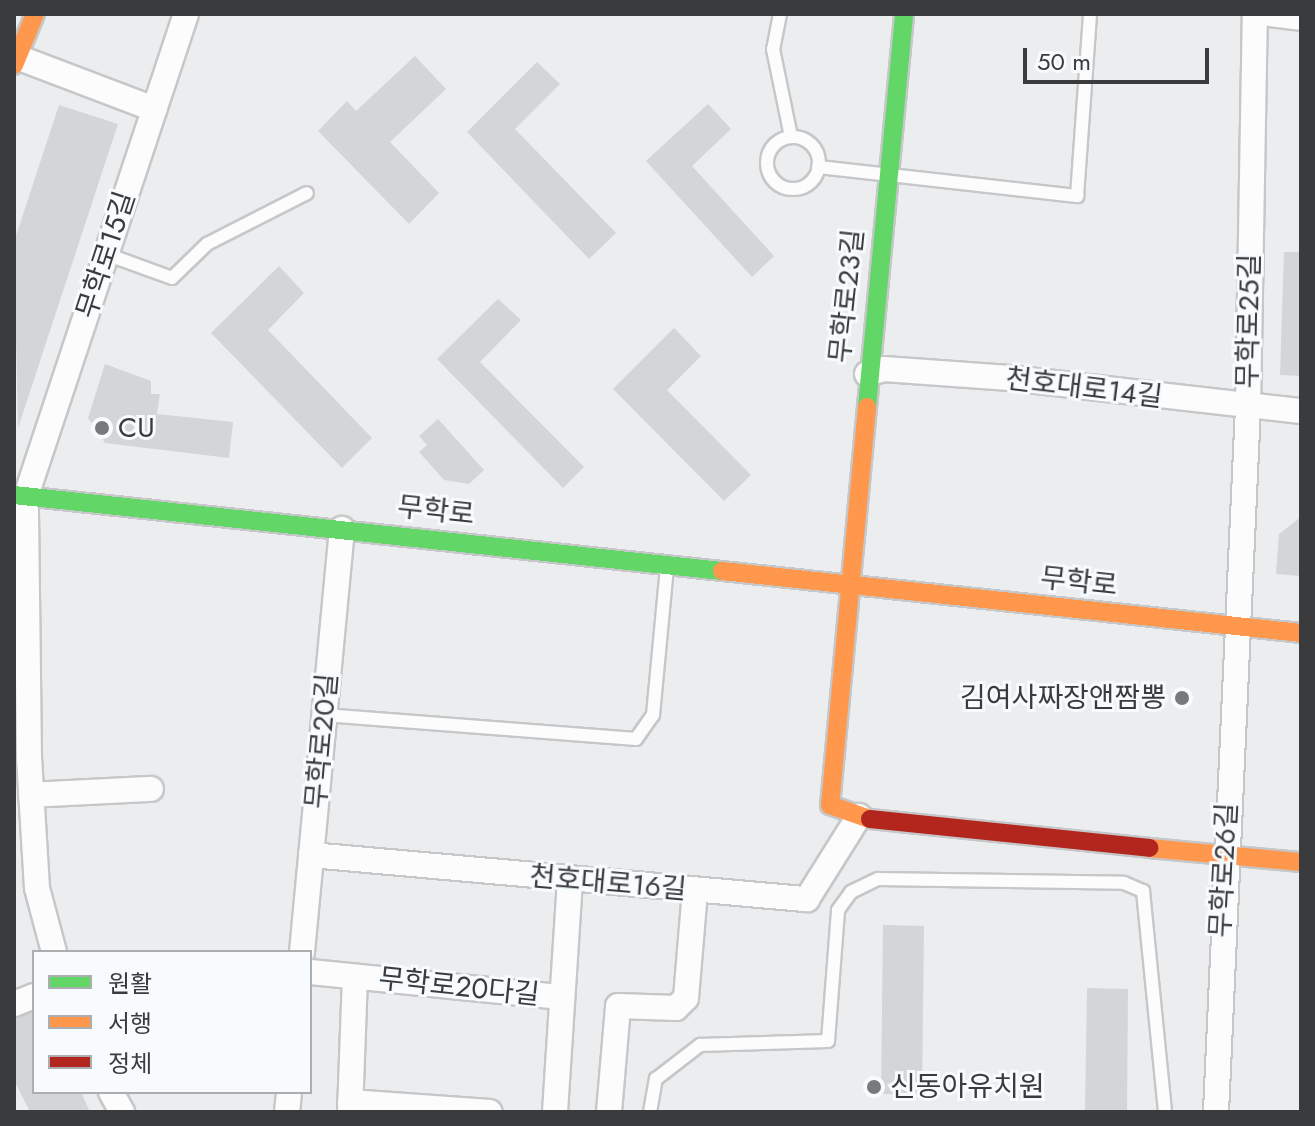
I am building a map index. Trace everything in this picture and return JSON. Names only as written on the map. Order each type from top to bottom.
[{"type":"main road","points":[[16,61],[35,14]]},
{"type":"main road","name":"무학로23길","points":[[851,585],[867,374],[904,14]]},
{"type":"main road","name":"무학로","points":[[20,496],[1301,633]]},
{"type":"main road","points":[[851,585],[830,805],[883,824],[1301,862]]},
{"type":"street","name":"무학로15길","points":[[53,950],[37,888],[20,496],[106,254],[186,14]]},
{"type":"street","name":"무학로25길","points":[[1238,627],[1248,407],[1255,14]]},
{"type":"street","points":[[1270,14],[1301,18]]},
{"type":"street","points":[[16,61],[154,109]]},
{"type":"street","name":"천호대로14길","points":[[867,374],[884,369],[1010,378],[1301,411]]},
{"type":"street","name":"무학로20길","points":[[302,950],[342,529]]},
{"type":"street","name":"무학로26길","points":[[1216,1112],[1224,855],[1238,627]]},
{"type":"street","points":[[31,795],[151,789]]},
{"type":"street","name":"천호대로16길","points":[[311,855],[807,899],[859,816]]},
{"type":"street","points":[[555,1112],[570,879]]},
{"type":"street","points":[[609,1112],[618,1006],[676,1008],[686,998],[695,891]]},
{"type":"street","name":"무학로20다길","points":[[312,972],[562,997]]},
{"type":"street","name":"무학로20다길","points":[[355,977],[350,1107],[490,1112]]},
{"type":"lane","points":[[780,14],[773,49],[791,137]]},
{"type":"lane","points":[[818,167],[1077,196],[1090,14]]},
{"type":"lane","points":[[791,137],[769,152],[768,169],[776,183],[799,188],[818,167]]},
{"type":"lane","points":[[791,137],[814,148],[818,167]]},
{"type":"lane","points":[[106,254],[172,278],[207,244],[307,193]]},
{"type":"lane","points":[[324,715],[636,739],[653,715],[667,564]]},
{"type":"lane","points":[[650,1112],[656,1079],[700,1045],[828,1041],[834,922],[851,892],[878,879],[1124,883],[1143,891],[1165,1112]]},
{"type":"building","points":[[415,56],[446,89],[390,142],[439,193],[409,224],[318,131],[347,101],[356,111]]},
{"type":"building","points":[[537,62],[560,84],[515,129],[616,233],[589,259],[467,132]]},
{"type":"building","points":[[708,104],[731,129],[692,166],[774,256],[752,277],[646,161]]},
{"type":"building","points":[[59,105],[118,124],[18,428],[14,242]]},
{"type":"building","points":[[1284,252],[1301,252],[1301,376],[1280,375]]},
{"type":"building","points":[[279,266],[304,293],[268,330],[372,438],[342,468],[211,333]]},
{"type":"building","points":[[498,299],[521,320],[480,362],[584,467],[563,488],[437,359]]},
{"type":"building","points":[[674,328],[701,356],[667,390],[751,475],[724,501],[613,389]]},
{"type":"building","points":[[105,364],[151,381],[151,394],[160,394],[157,414],[233,422],[229,458],[105,443],[88,418]]},
{"type":"building","points":[[438,419],[484,470],[469,484],[444,480],[419,452],[427,445],[419,436]]},
{"type":"building","points":[[1301,517],[1301,576],[1276,574],[1279,534]]},
{"type":"building","points":[[883,925],[924,926],[922,1095],[881,1094]]},
{"type":"building","points":[[1087,988],[1128,989],[1127,1112],[1085,1112]]},
{"type":"building","points":[[32,1013],[32,1094],[82,1094],[90,1112],[30,1112],[14,1080],[14,1019]]},
{"type":"traffic: fast","points":[[867,407],[904,14]]},
{"type":"traffic: fast","points":[[14,495],[722,571]]},
{"type":"traffic: slow","points":[[14,65],[35,14]]},
{"type":"traffic: slow","points":[[867,407],[830,805],[870,819]]},
{"type":"traffic: slow","points":[[722,571],[1301,633]]},
{"type":"traffic: slow","points":[[1149,848],[1301,862]]},
{"type":"traffic: jam","points":[[870,819],[1149,848]]},
{"type":"place","name":"CU","points":[[102,428]]},
{"type":"place","name":"김여사짜장앤짬뽕","points":[[1182,698]]},
{"type":"place","name":"신동아유치원","points":[[874,1087]]}]
